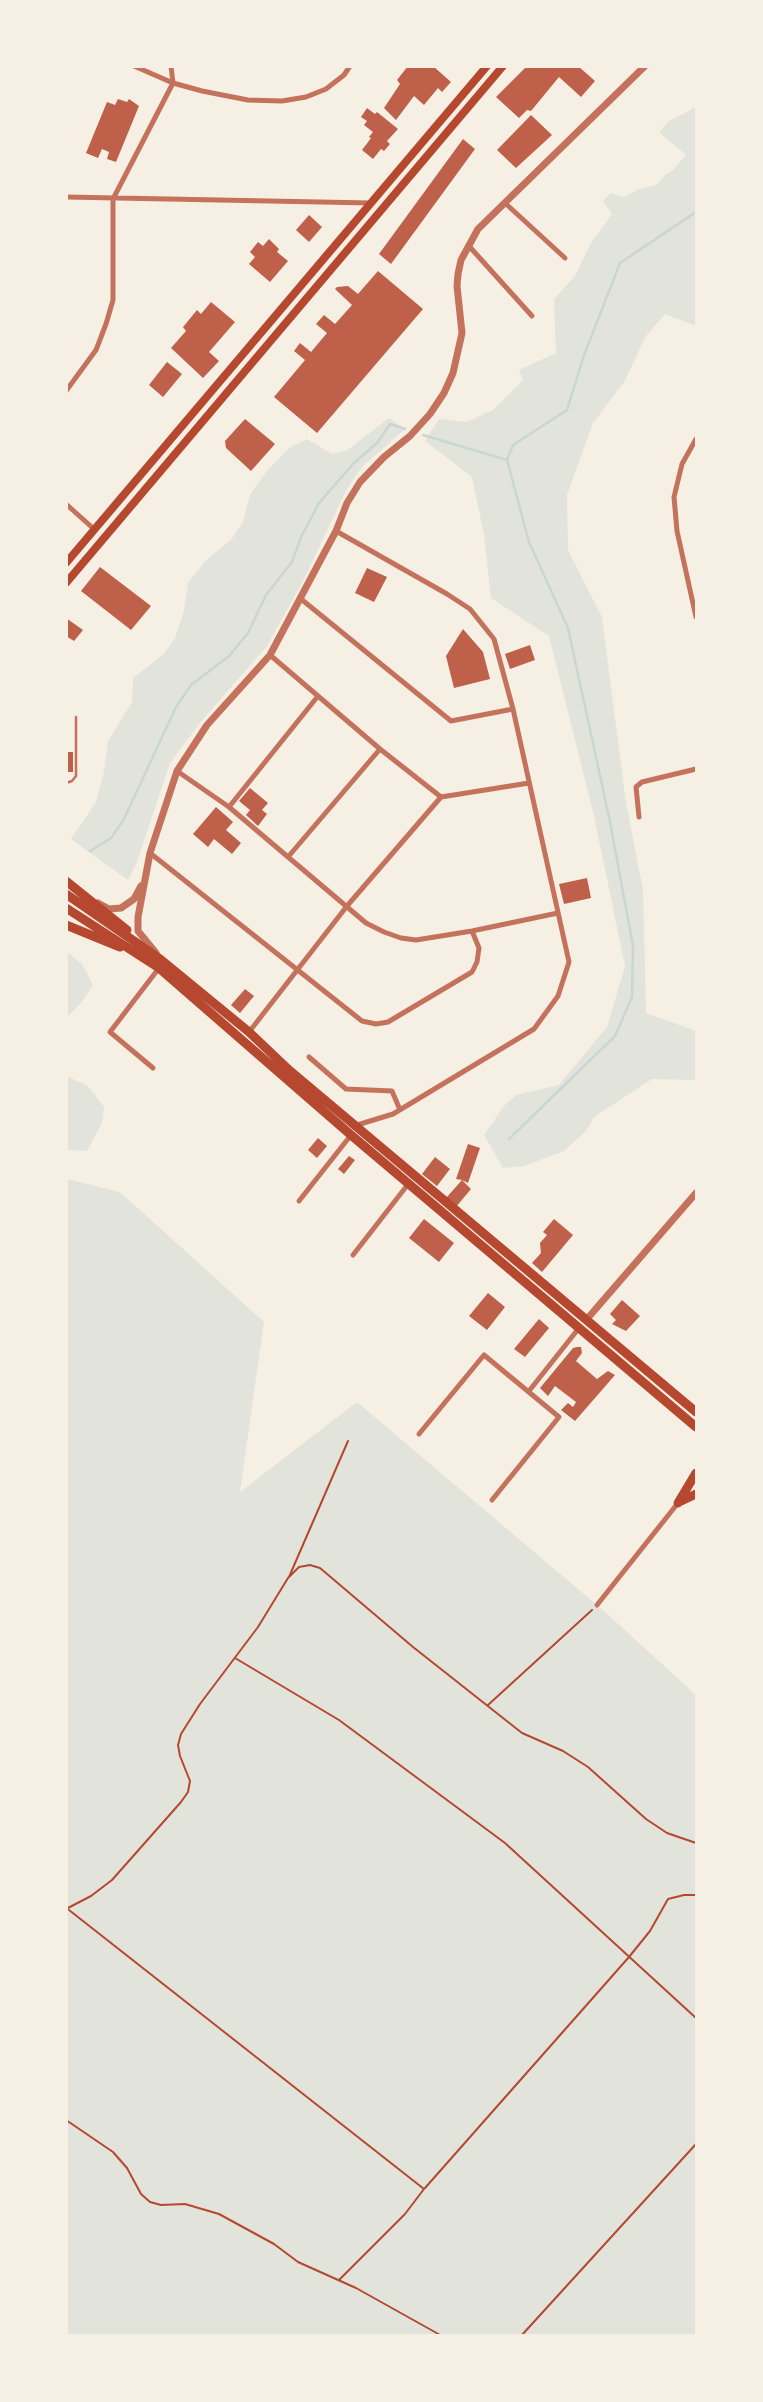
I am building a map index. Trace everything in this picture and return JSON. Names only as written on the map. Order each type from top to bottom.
[{"type":"main road","points":[[66,563],[486,66]]},
{"type":"main road","points":[[66,583],[503,66]]},
{"type":"main road","points":[[66,881],[352,1135],[696,1427]]},
{"type":"main road","points":[[66,894],[249,1032],[289,1070],[696,1411]]},
{"type":"main road","points":[[66,908],[142,956]]},
{"type":"main road","points":[[66,925],[160,963]]},
{"type":"main road","points":[[678,1503],[696,1473]]},
{"type":"main road","points":[[678,1503],[696,1494]]},
{"type":"street","points":[[134,66],[173,83],[248,100],[282,101],[306,97],[326,89],[351,66]]},
{"type":"street","points":[[66,391],[96,350],[106,324],[113,300],[113,199],[173,83],[171,66]]},
{"type":"street","points":[[153,1068],[110,1032],[160,963],[138,931],[139,906],[150,853],[177,771],[207,725],[270,655],[360,482],[430,414],[444,393],[453,373],[461,333],[457,286],[461,260],[478,229],[645,66]]},
{"type":"street","points":[[66,197],[372,203]]},
{"type":"street","points":[[505,203],[565,258]]},
{"type":"street","points":[[468,245],[532,316]]},
{"type":"street","points":[[696,439],[682,464],[674,497],[677,531],[696,617]]},
{"type":"street","points":[[66,505],[95,530]]},
{"type":"street","points":[[336,531],[470,609],[494,639],[513,709],[569,962],[558,996],[534,1029],[400,1110],[357,1125]]},
{"type":"street","points":[[301,599],[451,721],[513,709]]},
{"type":"street","points":[[270,655],[441,797]]},
{"type":"street","points":[[229,807],[318,696]]},
{"type":"street","points":[[288,857],[380,749]]},
{"type":"street","points":[[639,817],[636,787],[642,782],[696,769]]},
{"type":"street","points":[[177,771],[229,807],[366,923],[401,938],[416,940],[558,913]]},
{"type":"street","points":[[249,1032],[347,906],[441,797],[529,783]]},
{"type":"street","points":[[150,853],[362,1021],[376,1024],[388,1022],[472,972],[479,948],[472,931]]},
{"type":"street","points":[[90,900],[109,909],[121,908],[134,898],[145,880]]},
{"type":"street","points":[[309,1057],[346,1089],[392,1091],[400,1110]]},
{"type":"street","points":[[299,1201],[352,1135]]},
{"type":"street","points":[[353,1255],[409,1184]]},
{"type":"street","points":[[587,1319],[696,1192]]},
{"type":"street","points":[[529,1391],[579,1328]]},
{"type":"street","points":[[419,1434],[484,1355],[559,1416],[492,1500]]},
{"type":"street","points":[[597,1605],[696,1481]]},
{"type":"lane","points":[[66,783],[72,782],[76,776],[76,717]]},
{"type":"path","points":[[348,1441],[288,1578],[258,1627],[181,1734],[178,1745],[190,1781],[188,1792],[112,1880],[67,1909],[424,2189]]},
{"type":"path","points":[[288,1578],[299,1567],[310,1565],[320,1568],[413,1647],[522,1733],[563,1751],[588,1767],[646,1819],[667,1833],[696,1843]]},
{"type":"path","points":[[487,1706],[597,1605]]},
{"type":"path","points":[[235,1658],[338,1720],[505,1843],[696,2018]]},
{"type":"path","points":[[339,2280],[405,2214],[424,2189],[629,1957],[650,1931],[668,1899],[696,1895]]},
{"type":"path","points":[[66,2120],[113,2152],[127,2168],[141,2194],[150,2202],[185,2204],[219,2214],[274,2244],[298,2262],[339,2280],[442,2336]]},
{"type":"path","points":[[521,2336],[696,2144]]},
{"type":"shaded area","points":[[696,107],[696,326],[665,314],[646,336],[624,382],[593,423],[567,495],[568,550],[602,617],[626,803],[643,890],[646,1013],[696,1031],[696,1080],[652,1079],[594,1117],[586,1131],[564,1151],[524,1166],[503,1168],[484,1135],[504,1106],[516,1095],[559,1085],[607,1027],[625,966],[594,816],[549,636],[491,598],[484,535],[472,477],[425,441],[439,419],[467,422],[493,410],[523,380],[519,370],[556,353],[554,299],[575,276],[590,245],[612,214],[603,201],[611,193],[624,197],[639,189],[657,185],[673,170],[686,155],[659,132],[669,121]]},
{"type":"shaded area","points":[[389,418],[405,429],[362,467],[347,489],[303,581],[267,646],[200,723],[170,763],[137,862],[128,880],[71,839],[96,802],[108,741],[132,702],[133,678],[164,654],[175,638],[184,610],[188,583],[206,560],[231,540],[243,522],[250,495],[266,472],[289,448],[307,439],[332,454],[346,451]]},
{"type":"shaded area","points":[[67,952],[82,964],[93,985],[67,1017]]},
{"type":"shaded area","points":[[67,1076],[89,1087],[104,1107],[102,1123],[87,1151],[67,1150]]},
{"type":"shaded area","points":[[67,1179],[120,1192],[264,1322],[240,1492],[357,1402],[604,1611],[696,1695],[696,2335],[67,2335]]},
{"type":"building","points":[[408,66],[433,66],[451,82],[442,92],[438,88],[424,105],[414,96],[396,120],[384,108],[400,84],[397,80]]},
{"type":"building","points":[[527,66],[578,66],[595,81],[581,97],[559,77],[531,111],[527,110],[519,118],[496,97]]},
{"type":"building","points":[[118,99],[127,102],[129,99],[139,106],[116,162],[107,159],[109,152],[102,149],[98,158],[86,153],[107,102],[115,105]]},
{"type":"building","points":[[367,108],[375,114],[377,112],[398,129],[387,141],[390,144],[384,151],[381,149],[373,159],[362,150],[373,132],[364,125],[367,121],[361,117]]},
{"type":"building","points":[[531,115],[552,135],[516,168],[497,150]]},
{"type":"building","points":[[463,139],[475,149],[391,264],[379,254]]},
{"type":"building","points":[[309,215],[322,227],[309,242],[296,230]]},
{"type":"building","points":[[269,239],[279,249],[277,252],[288,261],[270,282],[249,264],[255,257],[250,252],[258,242],[263,246]]},
{"type":"building","points":[[378,271],[423,309],[317,433],[274,397],[305,360],[294,351],[300,343],[311,352],[327,333],[316,324],[324,315],[335,324],[352,305],[335,289],[348,286],[358,294]]},
{"type":"building","points":[[211,302],[235,322],[209,352],[219,361],[203,378],[171,348],[186,331],[183,327],[197,310],[201,314]]},
{"type":"building","points":[[167,362],[182,374],[163,397],[149,385]]},
{"type":"building","points":[[245,419],[275,444],[251,471],[226,448],[225,441]]},
{"type":"building","points":[[100,567],[151,606],[131,630],[81,591]]},
{"type":"building","points":[[367,568],[387,577],[374,602],[355,593]]},
{"type":"building","points":[[66,618],[83,630],[74,641],[66,636]]},
{"type":"building","points":[[463,629],[483,652],[490,679],[454,688],[446,656]]},
{"type":"building","points":[[530,645],[535,660],[510,669],[505,654]]},
{"type":"building","points":[[66,752],[73,752],[73,772],[66,772]]},
{"type":"building","points":[[250,788],[268,803],[262,810],[267,814],[258,826],[246,815],[250,810],[239,801]]},
{"type":"building","points":[[216,807],[233,822],[226,830],[241,843],[232,854],[214,839],[208,847],[193,834]]},
{"type":"building","points":[[587,878],[591,898],[564,904],[559,884]]},
{"type":"building","points":[[245,989],[254,996],[240,1013],[231,1005]]},
{"type":"building","points":[[318,1138],[327,1146],[317,1158],[308,1150]]},
{"type":"building","points":[[468,1144],[480,1148],[468,1183],[456,1179]]},
{"type":"building","points":[[349,1156],[355,1160],[344,1174],[338,1169]]},
{"type":"building","points":[[435,1157],[450,1169],[437,1186],[422,1174]]},
{"type":"building","points":[[462,1180],[471,1189],[456,1207],[446,1198]]},
{"type":"building","points":[[424,1219],[454,1243],[439,1262],[409,1238]]},
{"type":"building","points":[[554,1219],[573,1235],[542,1272],[532,1263],[541,1253],[540,1243],[547,1235],[543,1232]]},
{"type":"building","points":[[488,1293],[505,1307],[487,1330],[469,1316]]},
{"type":"building","points":[[622,1300],[640,1316],[626,1331],[612,1324],[616,1320],[610,1314]]},
{"type":"building","points":[[539,1319],[549,1328],[525,1357],[514,1349]]},
{"type":"building","points":[[581,1347],[582,1353],[576,1361],[597,1379],[608,1371],[615,1375],[575,1421],[561,1410],[568,1403],[573,1407],[576,1402],[555,1386],[548,1396],[540,1388],[573,1348]]},
{"type":"waterway","points":[[509,1139],[615,1036],[632,997],[633,946],[610,822],[568,628],[529,542],[507,460],[513,445],[567,410],[583,358],[620,263],[696,212]]},
{"type":"waterway","points":[[90,851],[111,838],[123,821],[176,707],[191,685],[229,656],[248,633],[266,595],[292,562],[302,535],[319,503],[353,464],[378,442],[390,424],[405,429]]},
{"type":"waterway","points":[[423,435],[507,460]]},
{"type":"waterway","points":[[664,2336],[696,2335]]}]
